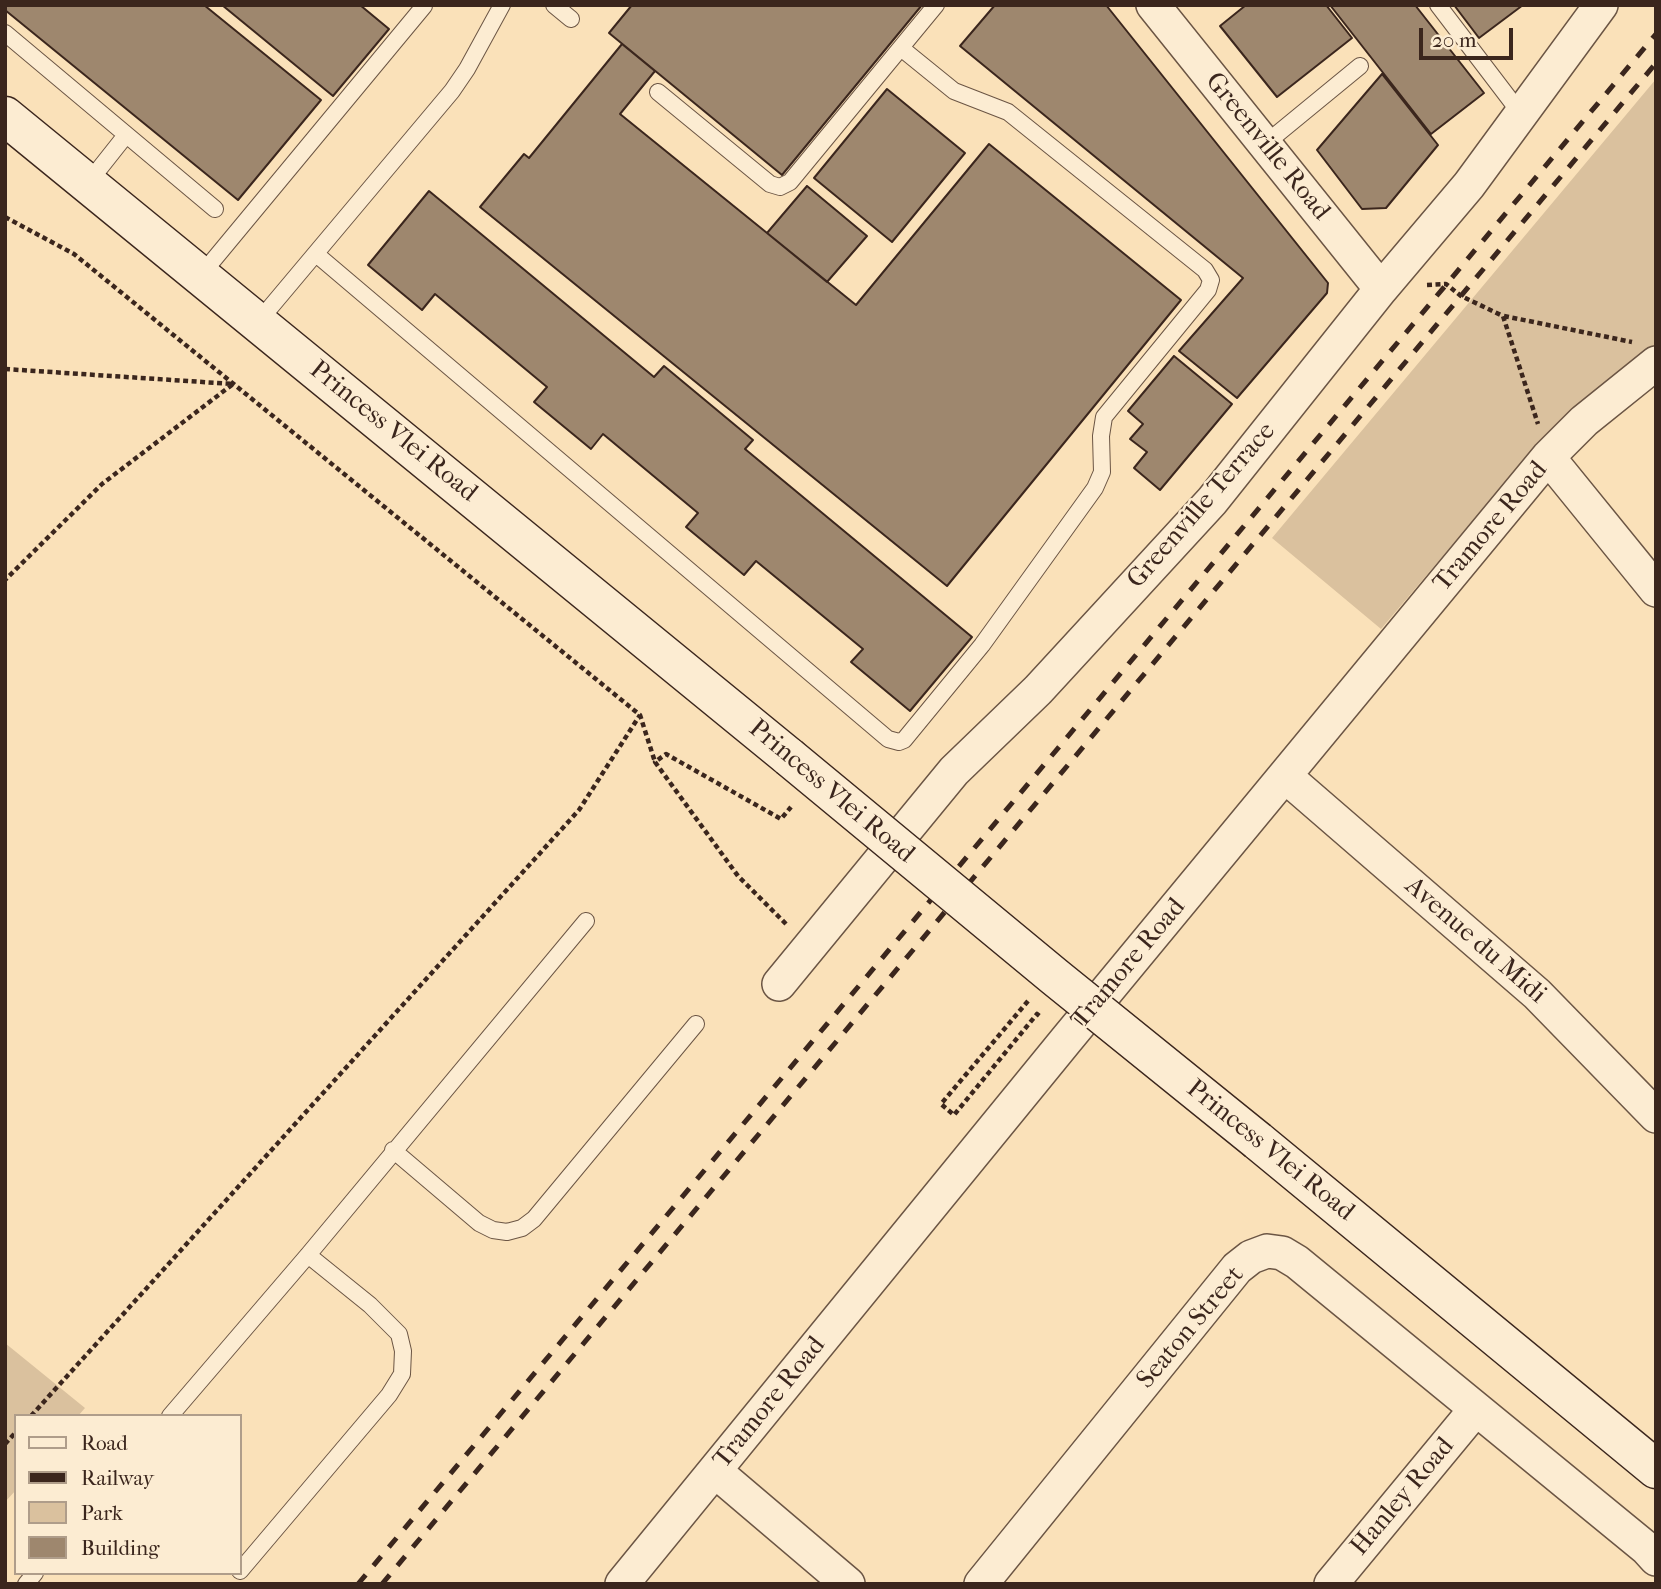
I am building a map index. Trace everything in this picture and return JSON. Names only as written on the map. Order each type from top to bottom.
[{"type":"street","name":"Greenville Road","points":[[1153,5],[1381,289]]},
{"type":"street","name":"Greenville Terrace","points":[[779,984],[954,771],[1038,690],[1212,501],[1381,289],[1469,185],[1592,9]]},
{"type":"street","name":"Princess Vlei Road","points":[[5,117],[341,389],[1656,1469]]},
{"type":"street","name":"Tramore Road","points":[[622,1584],[1067,1039],[1548,457],[1649,354]]},
{"type":"street","points":[[1548,457],[1656,590]]},
{"type":"street","name":"Avenue du Midi","points":[[1285,776],[1537,994],[1656,1116]]},
{"type":"street","name":"Seaton Street","points":[[981,1584],[1237,1268],[1267,1251],[1282,1253],[1297,1262],[1646,1548],[1656,1559]]},
{"type":"street","name":"Hanley Road","points":[[1331,1584],[1475,1410]]},
{"type":"street","points":[[715,1471],[848,1584]]},
{"type":"lane","points":[[258,322],[452,91],[502,5]]},
{"type":"lane","points":[[554,5],[571,19]]},
{"type":"lane","points":[[658,92],[770,184],[780,187],[790,182],[936,5]]},
{"type":"lane","points":[[1438,5],[1521,114]]},
{"type":"lane","points":[[201,275],[424,6]]},
{"type":"lane","points":[[5,33],[215,209]]},
{"type":"lane","points":[[316,254],[888,738],[899,742],[904,740],[982,645],[1096,488],[1102,472],[1101,436],[1104,417],[1208,290],[1211,280],[1206,270],[1007,112],[954,91],[901,48]]},
{"type":"lane","points":[[1265,144],[1360,66]]},
{"type":"lane","points":[[88,183],[126,135]]},
{"type":"lane","points":[[172,1414],[586,921]]},
{"type":"lane","points":[[393,1150],[479,1223],[493,1230],[507,1232],[522,1228],[534,1219],[696,1024]]},
{"type":"lane","points":[[242,1568],[389,1395],[401,1374],[403,1351],[399,1334],[370,1305],[307,1255]]},
{"type":"path","points":[[5,217],[74,254],[640,715],[655,762],[738,876],[809,947]]},
{"type":"path","points":[[1381,289],[1446,284],[1461,296],[1503,316],[1649,354]]},
{"type":"path","points":[[1503,316],[1548,457]]},
{"type":"path","points":[[5,369],[233,384]]},
{"type":"path","points":[[5,580],[102,484],[233,384]]},
{"type":"path","points":[[33,1414],[579,810],[640,715]]},
{"type":"path","points":[[655,762],[666,754],[782,820],[791,807]]},
{"type":"path","points":[[1029,1024],[954,1115],[942,1104],[1030,999]]},
{"type":"green space","points":[[1656,79],[1656,346],[1561,421],[1532,451],[1381,629],[1272,538]]},
{"type":"green space","points":[[5,1343],[85,1408],[80,1414],[14,1414],[14,1492],[5,1502]]},
{"type":"building","points":[[5,5],[204,5],[321,100],[238,200],[5,10]]},
{"type":"building","points":[[222,5],[360,5],[389,29],[333,96]]},
{"type":"building","points":[[632,5],[922,5],[782,175],[609,33]]},
{"type":"building","points":[[995,5],[1106,5],[1328,283],[1327,293],[1237,398],[1179,351],[1243,278],[960,46]]},
{"type":"building","points":[[1246,5],[1326,5],[1352,38],[1277,97],[1220,26]]},
{"type":"building","points":[[1330,5],[1415,5],[1484,93],[1431,134]]},
{"type":"building","points":[[1454,5],[1523,5],[1479,38]]},
{"type":"building","points":[[622,44],[655,71],[620,114],[856,305],[989,144],[1181,300],[947,586],[480,207],[524,154],[529,158]]},
{"type":"building","points":[[1382,74],[1438,145],[1386,208],[1362,209],[1317,150]]},
{"type":"building","points":[[887,89],[965,153],[892,242],[814,178]]},
{"type":"building","points":[[807,186],[867,236],[827,282],[767,233]]},
{"type":"building","points":[[429,191],[654,377],[664,366],[753,440],[745,449],[972,637],[910,711],[851,662],[863,649],[756,561],[744,575],[686,527],[698,513],[603,434],[591,449],[534,402],[547,387],[435,294],[422,310],[368,265]]},
{"type":"building","points":[[1174,356],[1232,404],[1160,490],[1134,468],[1147,452],[1130,439],[1143,424],[1128,411]]},
{"type":"railway","points":[[358,1584],[1656,34]]},
{"type":"railway","points":[[382,1584],[1656,63]]}]
